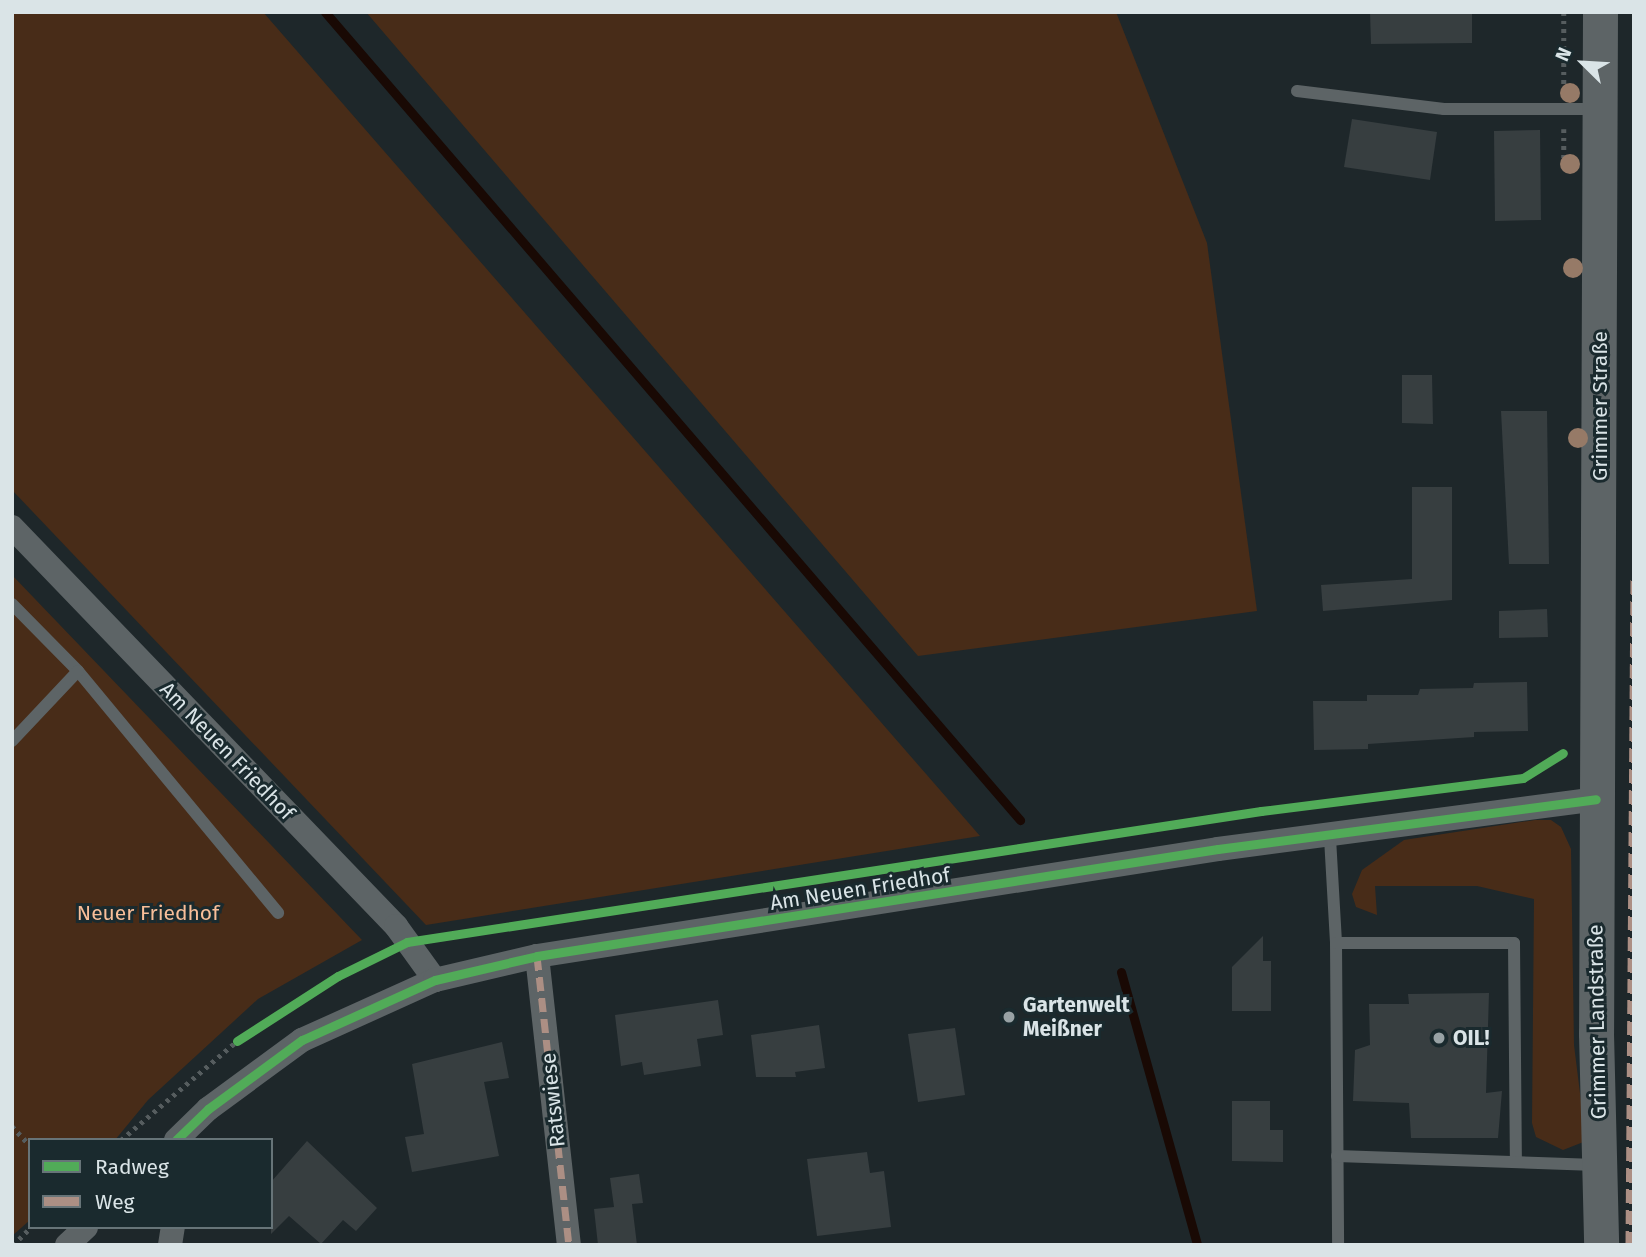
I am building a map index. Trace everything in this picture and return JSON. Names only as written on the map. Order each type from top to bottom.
[{"type":"main road","name":"Grimmer Straße","points":[[1596,799],[1600,12]]},
{"type":"main road","name":"Grimmer Landstraße","points":[[1596,799],[1601,1245]]},
{"type":"street","name":"Am Neuen Friedhof","points":[[12,527],[396,926],[435,980]]},
{"type":"street","name":"Am Neuen Friedhof","points":[[178,1138],[208,1109],[302,1040],[435,980],[537,956],[1218,849],[1330,838],[1596,799]]},
{"type":"street","name":"Ratswiese","points":[[537,956],[569,1245]]},
{"type":"street","points":[[67,1245],[84,1229]]},
{"type":"lane","points":[[1297,91],[1444,109],[1599,109]]},
{"type":"lane","points":[[12,604],[78,671],[278,913]]},
{"type":"lane","points":[[12,741],[78,671]]},
{"type":"lane","points":[[1330,838],[1336,943],[1338,1243]]},
{"type":"lane","points":[[1336,943],[1514,943],[1516,1162]]},
{"type":"lane","points":[[1337,1156],[1600,1165]]},
{"type":"path","points":[[123,1138],[157,1105],[248,1034]]},
{"type":"path","points":[[12,1126],[28,1143]]},
{"type":"path","points":[[13,1245],[30,1229]]},
{"type":"green space","points":[[12,12],[263,12],[980,836],[426,925],[12,490]]},
{"type":"green space","points":[[366,12],[1116,12],[1207,243],[1257,611],[918,656]]},
{"type":"green space","name":"Neuer Friedhof","points":[[12,575],[362,940],[258,999],[148,1100],[117,1138],[28,1138],[28,1222],[12,1236]]},
{"type":"green space","points":[[1535,820],[1551,820],[1561,827],[1571,849],[1574,1045],[1586,1141],[1563,1150],[1536,1137],[1532,1123],[1534,899],[1477,886],[1375,886],[1377,915],[1356,907],[1352,894],[1362,870],[1404,840]]},
{"type":"building","points":[[1370,12],[1472,12],[1472,43],[1371,44]]},
{"type":"building","points":[[1352,119],[1437,132],[1430,180],[1344,167]]},
{"type":"building","points":[[1540,130],[1541,220],[1495,221],[1494,131]]},
{"type":"building","points":[[1402,375],[1432,375],[1433,424],[1402,423]]},
{"type":"building","points":[[1501,411],[1547,411],[1549,564],[1509,564]]},
{"type":"building","points":[[1412,487],[1452,487],[1452,600],[1323,611],[1321,585],[1412,579]]},
{"type":"building","points":[[1547,609],[1548,637],[1499,638],[1499,611]]},
{"type":"building","points":[[1527,682],[1528,731],[1474,732],[1474,737],[1368,744],[1368,749],[1314,750],[1313,701],[1367,701],[1367,695],[1418,695],[1420,689],[1473,688],[1474,683]]},
{"type":"building","points":[[1263,936],[1263,961],[1271,961],[1271,1011],[1232,1011],[1232,967]]},
{"type":"building","points":[[1489,993],[1486,1093],[1502,1091],[1498,1138],[1411,1138],[1409,1103],[1353,1101],[1355,1050],[1370,1045],[1369,1004],[1409,1004],[1408,994]]},
{"type":"building","points":[[718,1000],[723,1035],[697,1039],[701,1066],[644,1075],[642,1062],[621,1066],[615,1015]]},
{"type":"building","points":[[819,1025],[825,1068],[795,1072],[796,1077],[756,1077],[751,1035]]},
{"type":"building","points":[[955,1028],[965,1095],[918,1102],[908,1034]]},
{"type":"building","points":[[502,1042],[509,1078],[484,1082],[499,1156],[412,1172],[405,1137],[424,1134],[412,1064]]},
{"type":"building","points":[[1232,1101],[1270,1101],[1270,1130],[1283,1130],[1283,1162],[1232,1161]]},
{"type":"building","points":[[307,1141],[377,1208],[356,1231],[343,1220],[321,1244],[289,1216],[271,1234],[273,1180]]},
{"type":"building","points":[[867,1152],[870,1173],[884,1171],[891,1227],[817,1236],[807,1159]]},
{"type":"building","points":[[639,1174],[643,1203],[632,1204],[637,1245],[598,1245],[594,1209],[614,1207],[610,1178]]},
{"type":"waterway","points":[[325,12],[1020,820]]},
{"type":"waterway","points":[[1121,972],[1197,1245]]},
{"type":"marked path","points":[[1629,1245],[1634,576]]},
{"type":"marked path","points":[[537,956],[569,1245]]},
{"type":"cycle path","points":[[237,1041],[338,976],[407,942],[1261,811],[1523,778],[1563,753]]},
{"type":"cycle path","points":[[178,1138],[208,1109],[302,1040],[435,980],[537,956],[1218,849],[1596,799]]},
{"type":"place","name":"Gartenwelt Meißner","points":[[1009,1017]]},
{"type":"place","name":"OIL!","points":[[1439,1038]]}]
